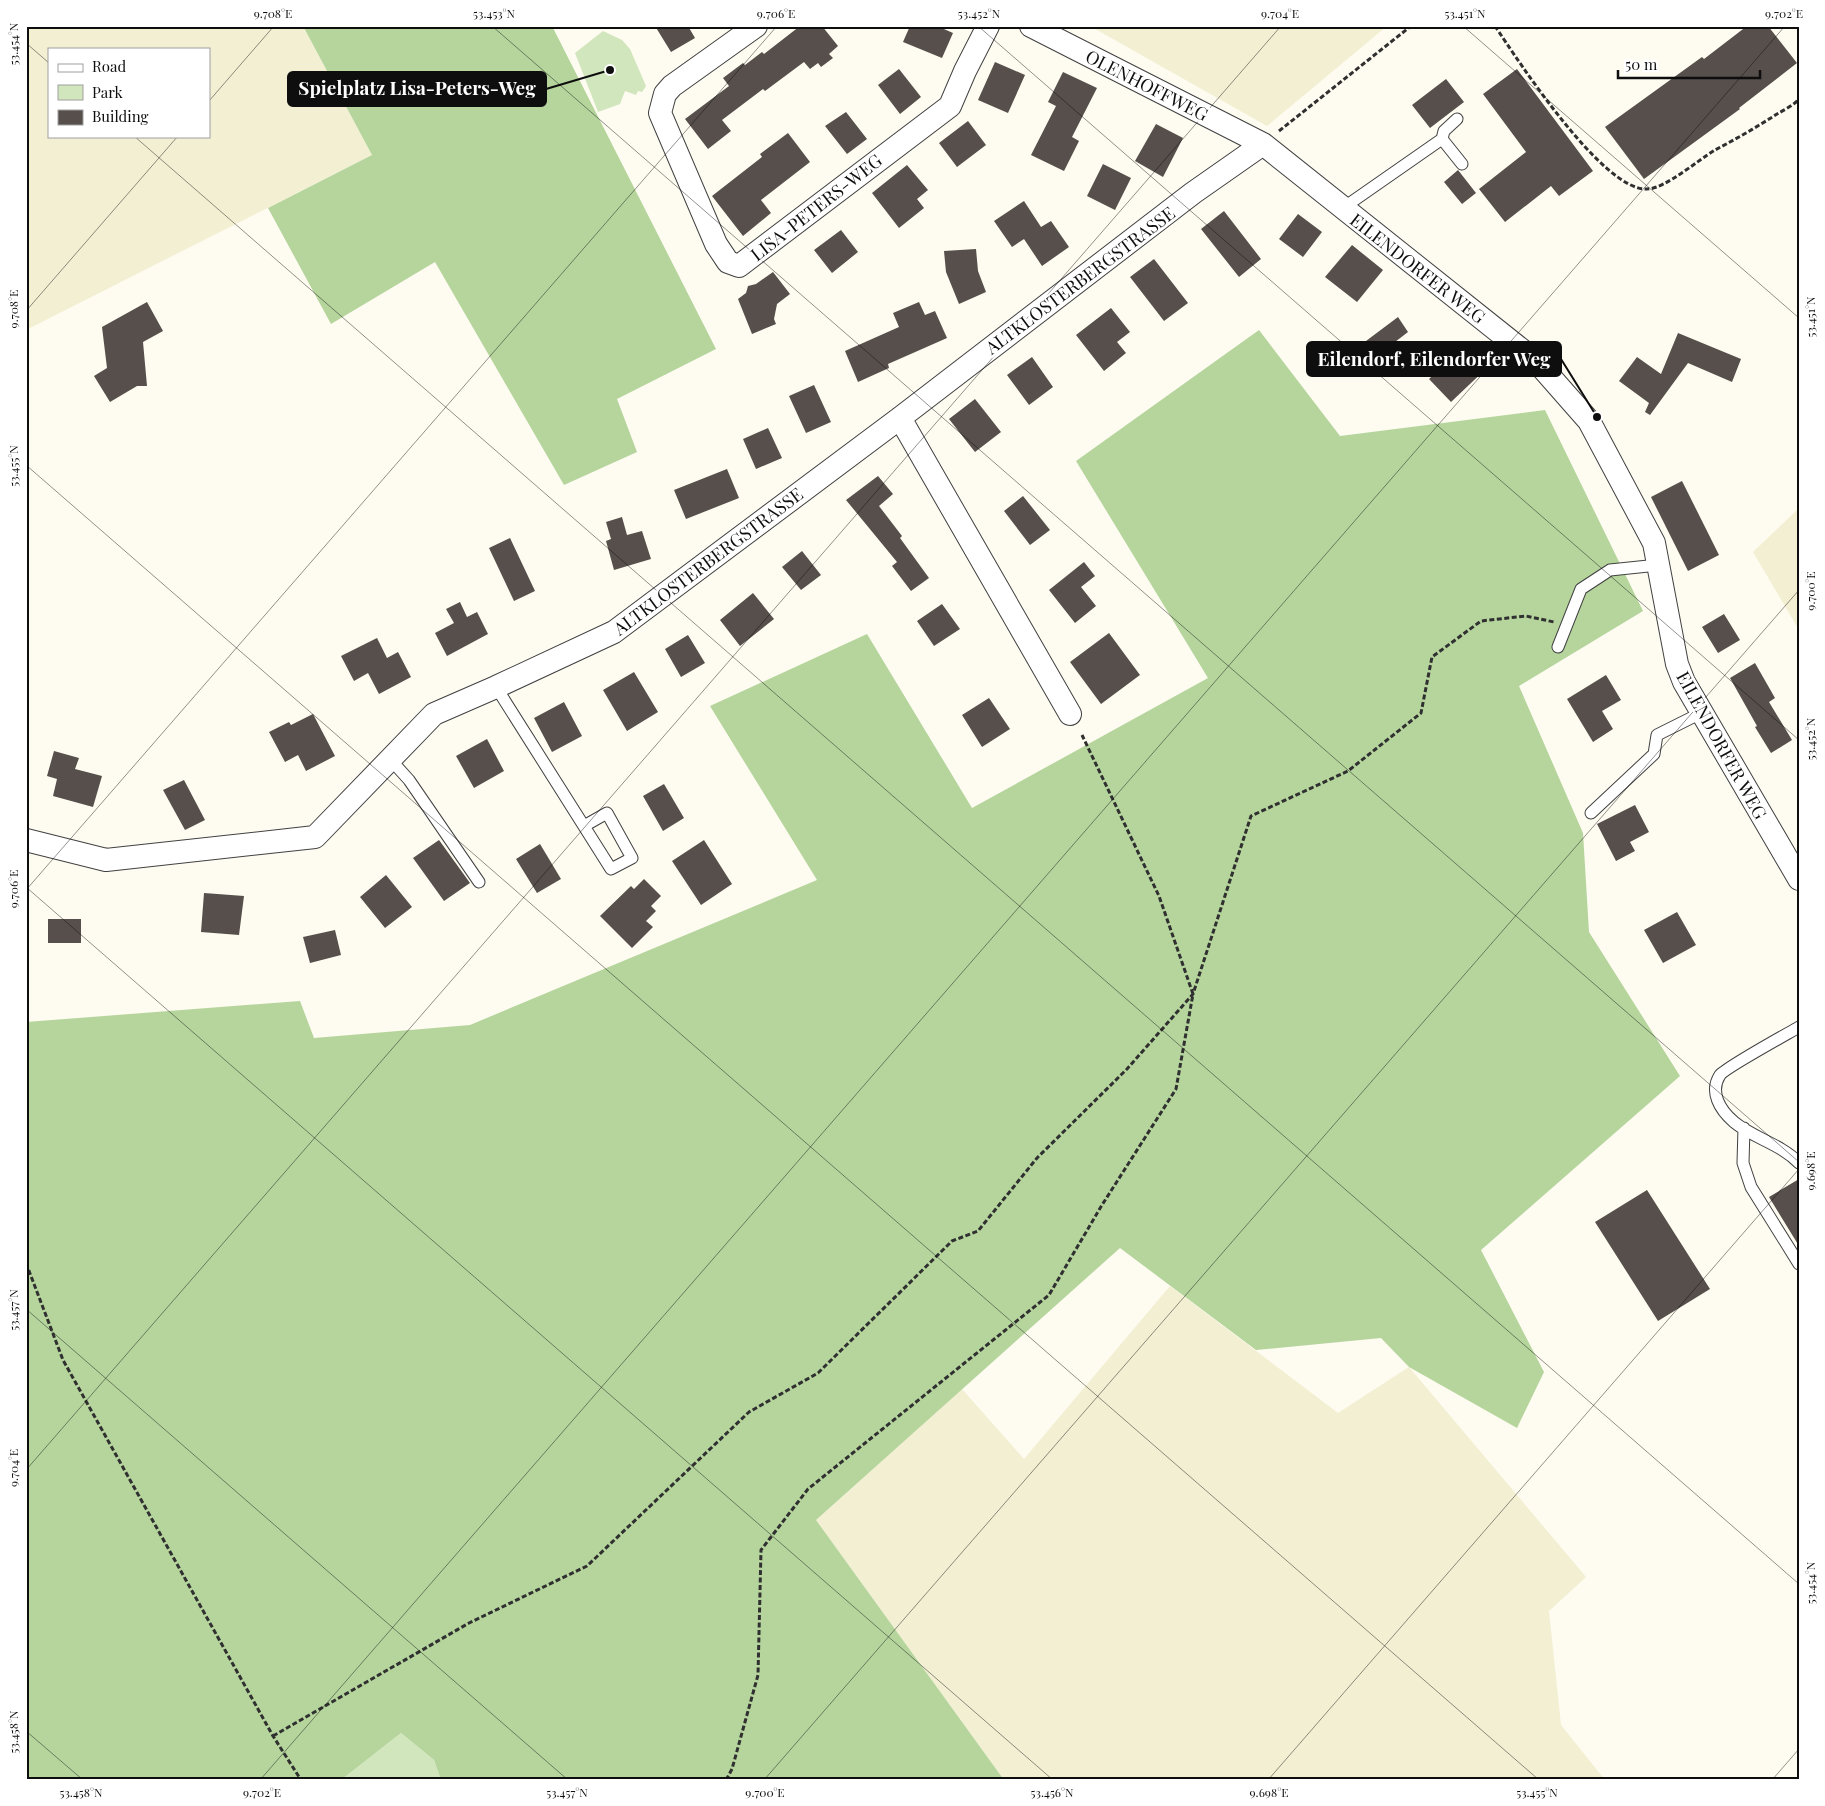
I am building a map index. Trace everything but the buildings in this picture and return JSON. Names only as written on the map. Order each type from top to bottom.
[{"type":"street","name":"LISA-PETERS-WEG","points":[[756,26],[672,86],[665,94],[660,113],[716,244],[728,262],[739,266],[950,106],[988,26]]},
{"type":"street","name":"OLENHOFFWEG","points":[[1031,26],[1263,144]]},
{"type":"street","name":"EILENDORFER WEG","points":[[1263,144],[1538,363],[1589,421],[1654,543],[1677,664],[1684,682],[1799,879]]},
{"type":"street","name":"ALTKLOSTERBERGSTRASSE","points":[[26,840],[106,860],[315,837],[434,714],[614,632],[900,418],[1193,193],[1263,144]]},
{"type":"street","points":[[900,418],[1070,714]]},
{"type":"lane","points":[[1344,208],[1442,139],[1444,131],[1457,119]]},
{"type":"lane","points":[[1442,139],[1462,164]]},
{"type":"lane","points":[[1558,647],[1581,589],[1610,570],[1658,565]]},
{"type":"lane","points":[[496,687],[611,869],[632,858],[607,813],[584,826]]},
{"type":"lane","points":[[1591,813],[1654,754],[1656,735],[1701,713]]},
{"type":"lane","points":[[390,759],[409,780],[479,882]]},
{"type":"lane","points":[[1799,1027],[1720,1074],[1714,1089],[1718,1104],[1734,1122],[1775,1146],[1799,1163]]},
{"type":"lane","points":[[1744,1128],[1743,1162],[1751,1187],[1799,1264]]},
{"type":"path","points":[[1263,144],[1412,26]]},
{"type":"path","points":[[1496,26],[1563,122],[1614,176],[1634,188],[1648,190],[1664,184],[1713,151],[1751,131],[1799,99]]},
{"type":"path","points":[[726,1780],[732,1769],[758,1675],[761,1550],[808,1489],[1049,1295],[1102,1205],[1176,1089],[1193,994],[1251,816],[1348,771],[1421,713],[1432,657],[1481,621],[1526,616],[1567,624]]},
{"type":"path","points":[[1082,735],[1159,896],[1193,994]]},
{"type":"path","points":[[273,1736],[469,1623],[587,1566],[749,1412],[818,1372],[952,1241],[978,1231],[1037,1158],[1127,1069],[1193,994]]},
{"type":"path","points":[[26,1263],[63,1360],[273,1736],[301,1780]]},
{"type":"shaded area","points":[[26,26],[303,26],[372,155],[26,330]]},
{"type":"shaded area","points":[[1090,26],[1387,26],[1267,126]]},
{"type":"shaded area","points":[[1799,508],[1799,630],[1753,552]]},
{"type":"shaded area","points":[[1170,1286],[1338,1413],[1409,1367],[1586,1577],[1549,1611],[1561,1725],[1605,1780],[1004,1780],[816,1520],[962,1389],[1024,1459]]},
{"type":"green space","points":[[303,26],[552,26],[716,349],[617,399],[637,452],[564,485],[435,262],[331,324],[268,208],[372,155]]},
{"type":"green space","points":[[603,31],[622,40],[630,49],[646,86],[642,92],[638,91],[636,95],[625,91],[620,104],[598,112],[575,53]]},
{"type":"green space","points":[[1259,330],[1340,436],[1545,410],[1643,611],[1519,686],[1583,833],[1589,932],[1680,1076],[1481,1250],[1544,1372],[1517,1428],[1409,1367],[1381,1338],[1256,1350],[1120,1248],[816,1520],[1004,1780],[441,1780],[434,1760],[401,1733],[341,1780],[26,1780],[26,1022],[300,1001],[314,1038],[470,1025],[817,880],[710,706],[867,634],[972,808],[1208,678],[1076,461]]},
{"type":"green space","points":[[401,1733],[434,1760],[441,1780],[341,1780]]},
{"type":"place","name":"Spielplatz Lisa-Peters-Weg","points":[[610,70]]},
{"type":"place","name":"Eilendorf, Eilendorfer Weg","points":[[1597,417]]}]
